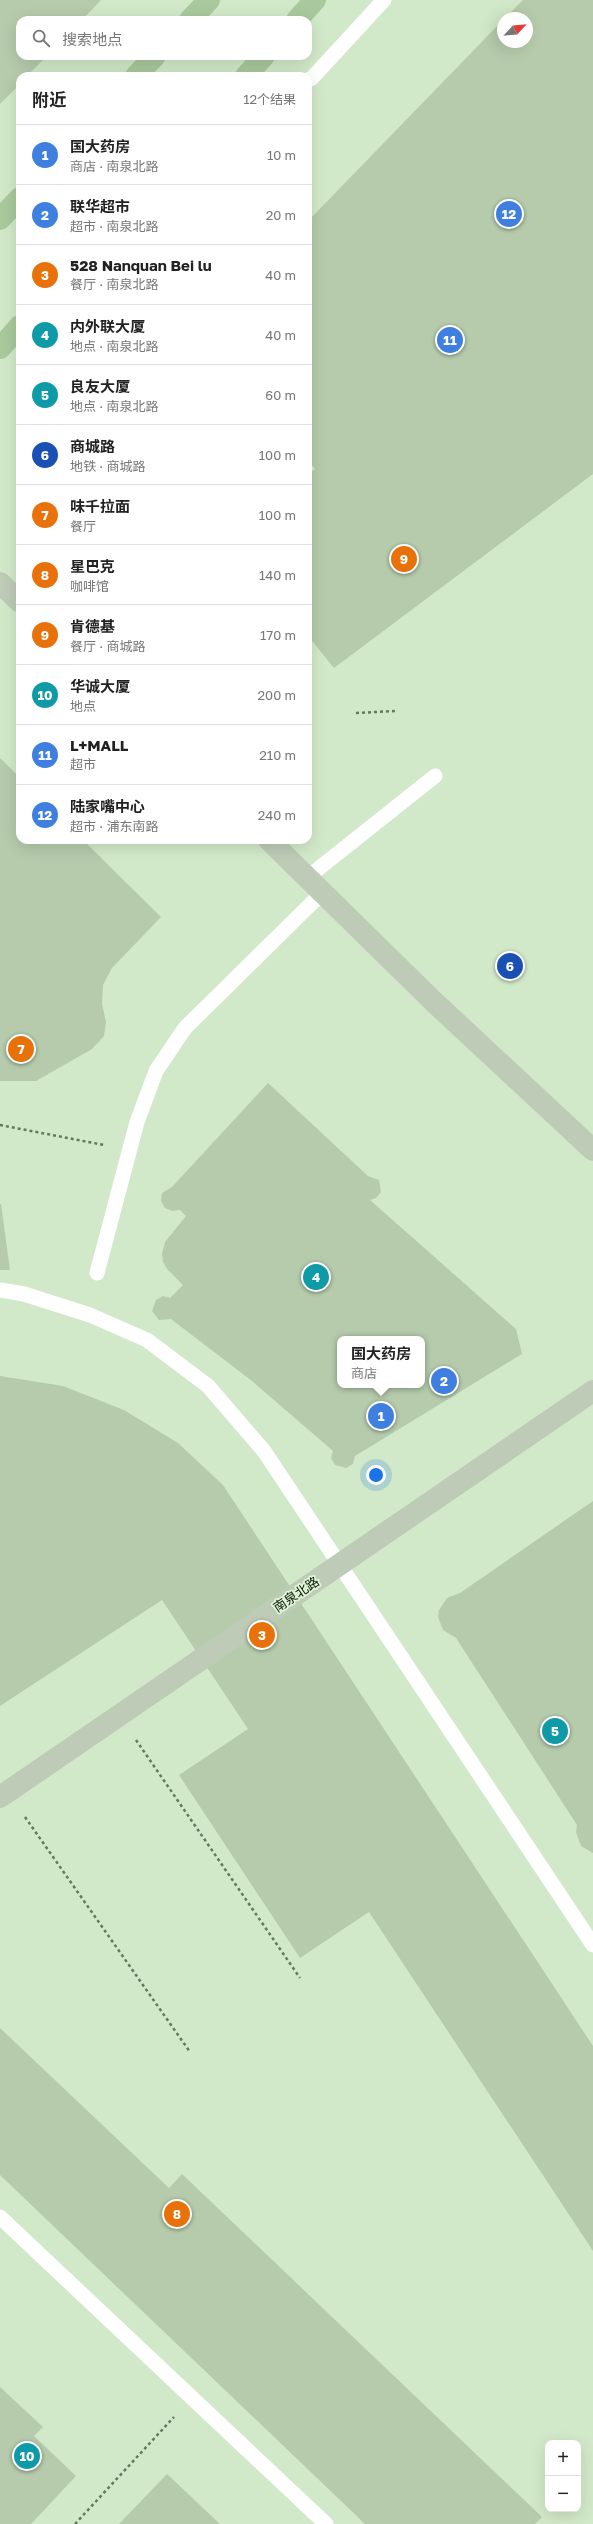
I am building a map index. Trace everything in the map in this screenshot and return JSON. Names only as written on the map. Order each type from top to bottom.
[{"type":"main road","points":[[300,16],[315,0]]},
{"type":"main road","points":[[193,16],[206,1]]},
{"type":"main road","points":[[140,72],[151,60]]},
{"type":"main road","points":[[250,72],[260,60]]},
{"type":"main road","points":[[0,219],[16,202]]},
{"type":"main road","points":[[0,348],[16,330]]},
{"type":"street","points":[[0,583],[16,598]]},
{"type":"street","points":[[273,844],[433,1001],[593,1150]]},
{"type":"street","name":"南泉北路","points":[[4,1794],[593,1391]]},
{"type":"lane","points":[[312,78],[384,0]]},
{"type":"lane","points":[[97,1272],[130,1150],[156,1071],[185,1028],[316,885],[436,776]]},
{"type":"lane","points":[[0,1290],[24,1294],[90,1315],[147,1340],[208,1386],[264,1451],[341,1563],[593,1945]]},
{"type":"lane","points":[[0,2217],[326,2524]]},
{"type":"path","points":[[356,713],[395,711]]},
{"type":"path","points":[[0,1125],[48,1133],[130,1150]]},
{"type":"path","points":[[119,1715],[300,1978]]},
{"type":"path","points":[[4,1794],[190,2052]]},
{"type":"path","points":[[75,2524],[192,2398]]},
{"type":"building","points":[[0,0],[101,0],[86,16],[16,16],[16,60],[43,60],[31,72],[16,72],[16,88],[0,104]]},
{"type":"building","points":[[523,0],[593,0],[593,474],[334,668],[312,641],[312,472],[315,469],[312,465],[312,217],[497,26],[497,48],[533,48],[533,12],[511,12]]},
{"type":"building","points":[[0,758],[16,774],[16,844],[87,844],[161,917],[112,968],[103,985],[102,1004],[106,1022],[104,1036],[92,1049],[36,1081],[0,1081]]},
{"type":"building","points":[[268,1083],[368,1176],[379,1180],[381,1192],[376,1198],[370,1200],[516,1329],[522,1354],[355,1456],[353,1464],[346,1468],[335,1465],[331,1458],[333,1451],[252,1381],[171,1319],[159,1320],[152,1311],[156,1300],[163,1296],[170,1298],[183,1285],[167,1269],[163,1262],[162,1254],[165,1242],[186,1216],[180,1210],[172,1211],[165,1208],[161,1201],[162,1193],[172,1187]]},
{"type":"building","points":[[1,1204],[10,1270],[0,1270]]},
{"type":"building","points":[[0,1376],[63,1386],[124,1410],[178,1443],[223,1485],[593,2046],[593,2251],[369,1912],[300,1958],[179,1775],[248,1729],[162,1600],[0,1706]]},
{"type":"building","points":[[593,1501],[593,1853],[581,1846],[576,1832],[577,1825],[456,1638],[443,1630],[438,1617],[439,1610],[447,1598],[460,1593]]},
{"type":"building","points":[[0,2028],[169,2188],[182,2174],[542,2517],[535,2524],[365,2524],[0,2175]]},
{"type":"building","points":[[0,2387],[43,2427],[34,2436],[76,2476],[31,2524],[0,2524]]},
{"type":"building","points":[[167,2474],[220,2524],[119,2524]]},
{"type":"place","name":"陆家嘴中心","points":[[509,214]]},
{"type":"place","name":"L+MALL","points":[[450,340]]},
{"type":"place","name":"肯德基","points":[[404,559]]},
{"type":"place","name":"商城路","points":[[510,966]]},
{"type":"place","name":"味千拉面","points":[[21,1049]]},
{"type":"place","name":"内外联大厦","points":[[316,1277]]},
{"type":"place","name":"联华超市","points":[[444,1381]]},
{"type":"place","name":"国大药房","points":[[381,1416]]},
{"type":"place","name":"528 Nanquan Bei lu","points":[[262,1635]]},
{"type":"place","name":"良友大厦","points":[[555,1731]]},
{"type":"place","name":"星巴克","points":[[177,2214]]},
{"type":"place","name":"华诚大厦","points":[[27,2456]]}]
